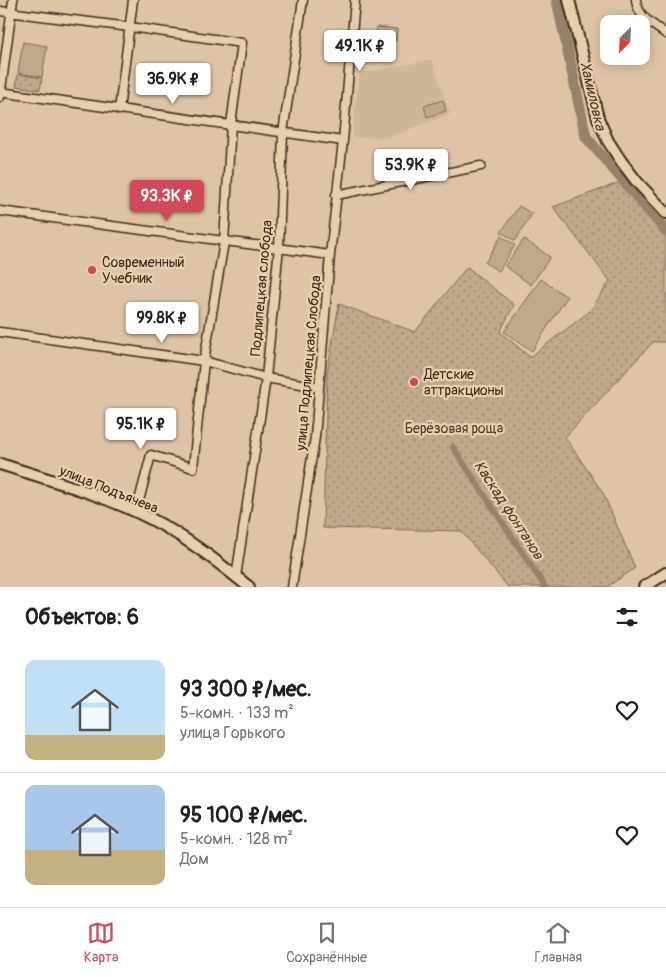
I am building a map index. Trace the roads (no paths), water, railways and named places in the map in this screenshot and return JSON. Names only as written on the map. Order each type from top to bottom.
[{"type":"main road","points":[[568,0],[598,118],[608,140],[637,182],[666,213]]},
{"type":"main road","name":"улица Подъячева","points":[[0,464],[76,489],[136,512],[193,545],[242,583]]},
{"type":"main road","points":[[644,587],[666,573]]},
{"type":"street","points":[[0,97],[13,0]]},
{"type":"street","points":[[119,110],[133,0]]},
{"type":"street","name":"Подлипецкая слобода","points":[[242,583],[279,247],[283,132],[303,0]]},
{"type":"street","name":"улица Подлипецкая Слобода","points":[[292,587],[314,437],[355,0]]},
{"type":"street","points":[[636,0],[639,12],[643,18],[666,34]]},
{"type":"street","points":[[0,11],[242,43],[231,124],[224,242],[204,361],[197,439],[192,468],[151,456],[136,512]]},
{"type":"street","points":[[0,92],[343,141]]},
{"type":"street","points":[[336,195],[481,166]]},
{"type":"street","points":[[0,210],[330,255]]},
{"type":"street","points":[[0,332],[204,361],[266,378],[319,387]]},
{"type":"waterway","name":"Хамиловка","points":[[557,0],[586,137],[666,231]]},
{"type":"waterway","name":"Каскад фонтанов","points":[[453,447],[545,587]]},
{"type":"place","name":"Современный Учебник","points":[[92,270]]},
{"type":"place","name":"Детские аттракционы","points":[[414,382]]},
{"type":"park label","name":"Берёзовая роща","points":[[454,428]]}]
